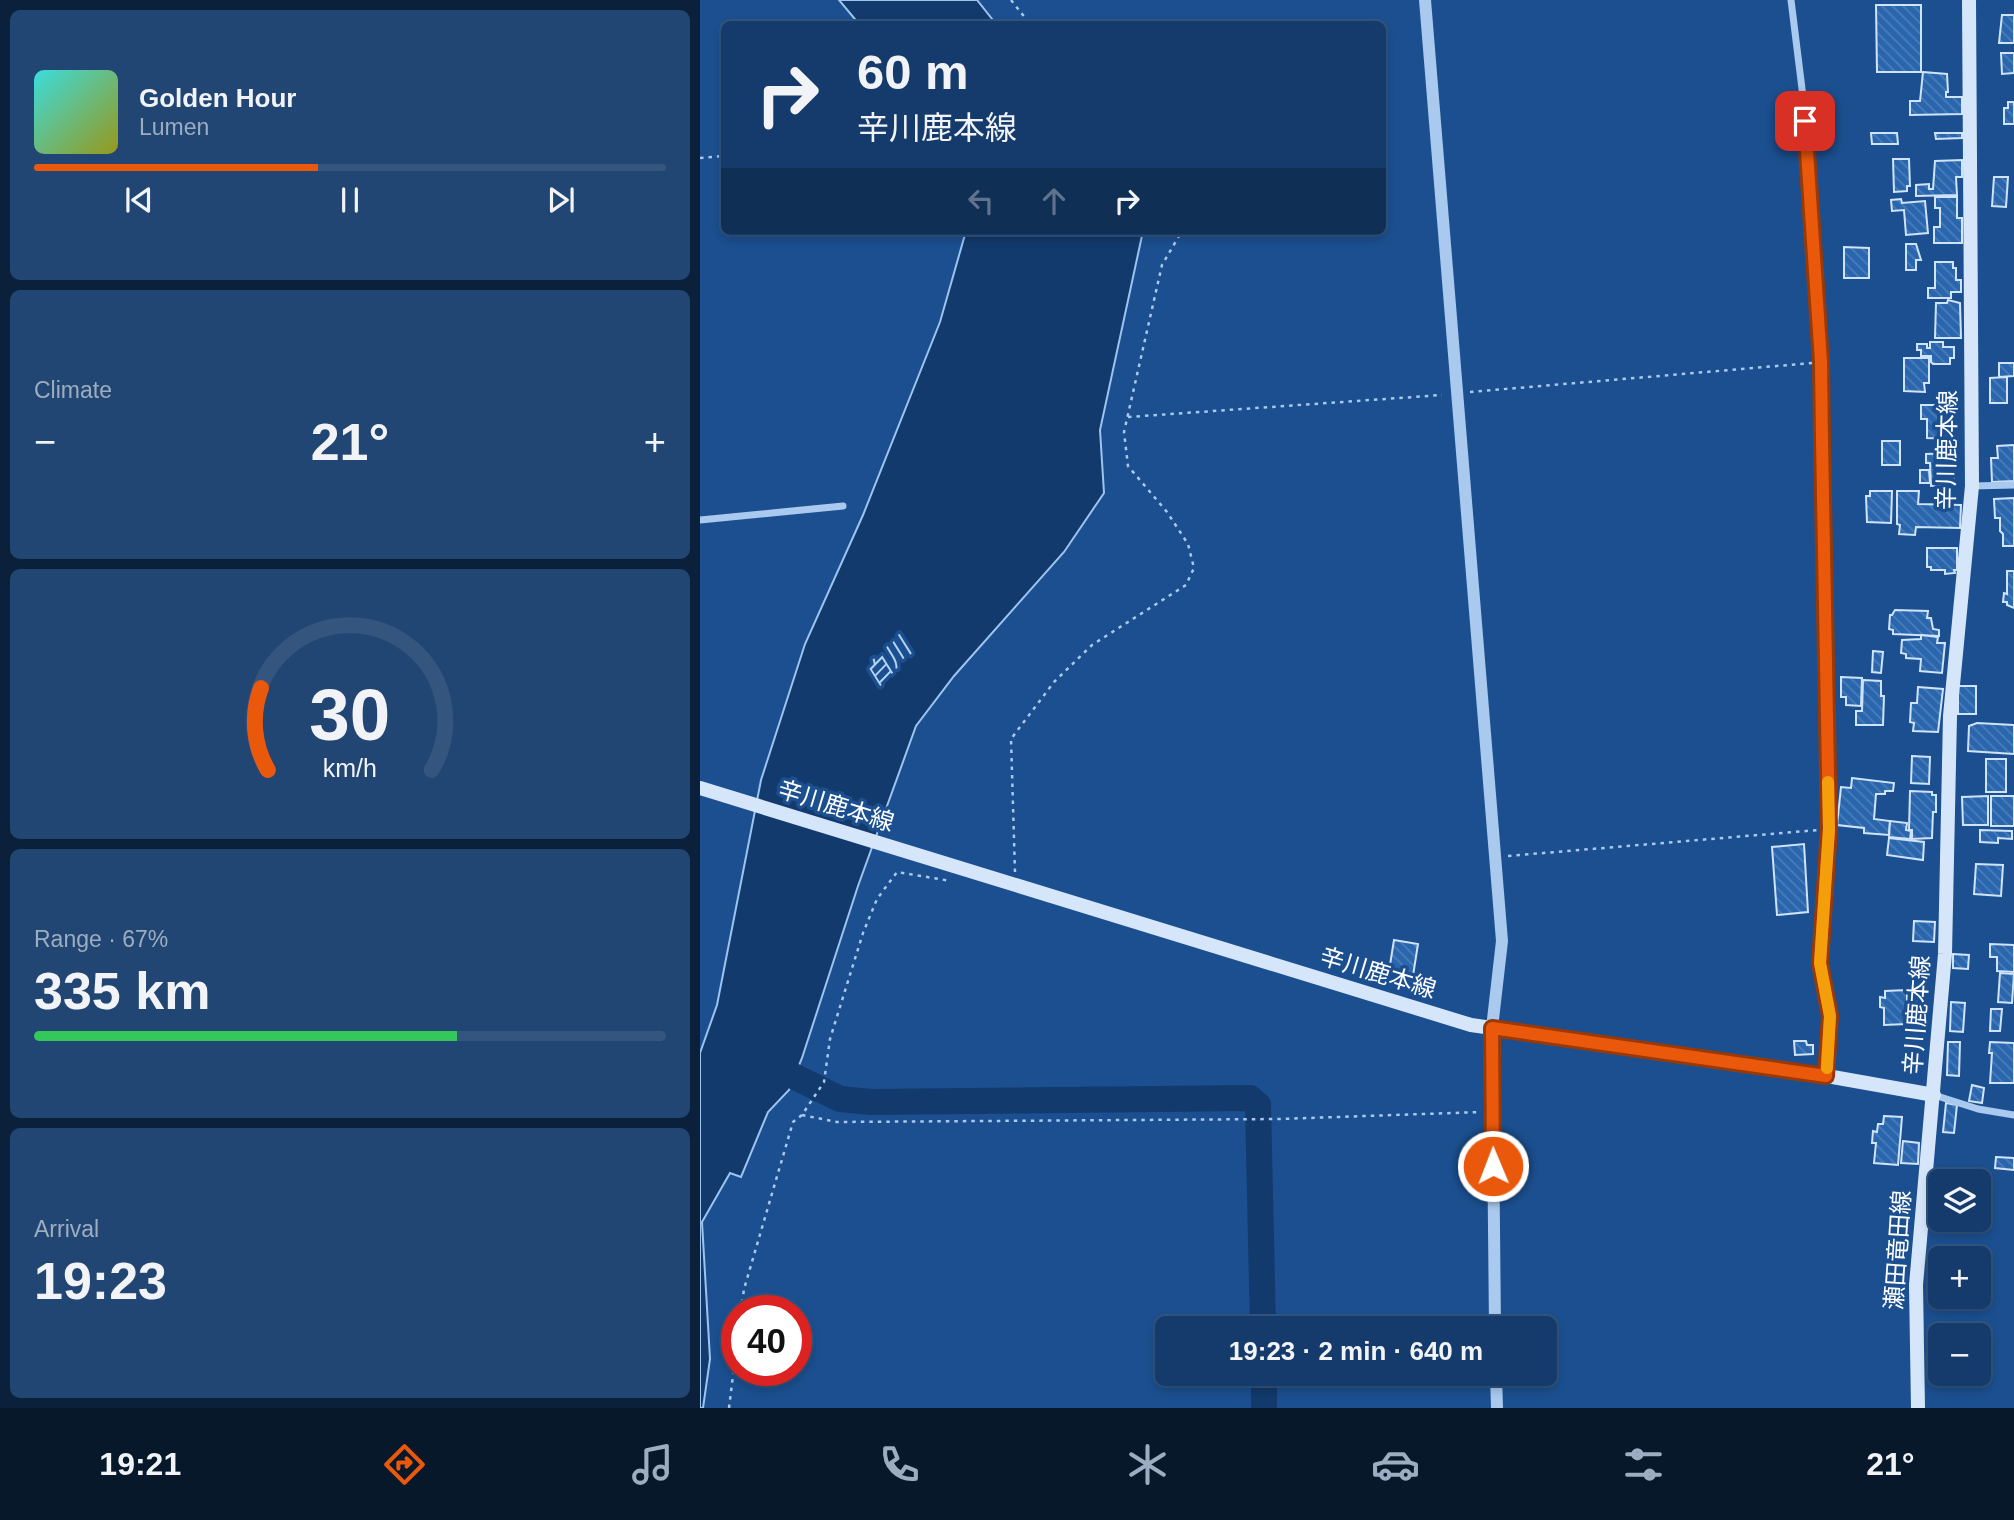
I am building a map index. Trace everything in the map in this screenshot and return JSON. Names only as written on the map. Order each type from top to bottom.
[{"type":"main road","name":"辛川鹿本線","points":[[700,788],[1471,1025],[1934,1094],[1945,954],[1950,716],[1972,486],[1969,0]]},
{"type":"main road","name":"瀬田竜田線","points":[[1918,1408],[1916,1285],[1934,1094]]},
{"type":"street","points":[[1425,0],[1502,941],[1492,1028],[1495,1316]]},
{"type":"street","points":[[1791,0],[1805,121],[1821,362],[1829,829],[1820,963],[1830,1016],[1826,1076]]},
{"type":"street","points":[[1972,486],[2014,485]]},
{"type":"street","points":[[700,520],[843,506]]},
{"type":"street","points":[[1934,1094],[1978,1109],[2014,1115]]},
{"type":"street","points":[[1496,1386],[1497,1408]]},
{"type":"path","points":[[1011,0],[1028,21]]},
{"type":"path","points":[[700,158],[721,156]]},
{"type":"path","points":[[1016,886],[1011,739],[1054,682],[1092,645],[1186,585],[1194,568],[1188,544],[1167,512],[1128,466],[1124,432],[1162,265],[1179,235]]},
{"type":"path","points":[[1128,417],[1457,394],[1821,362]]},
{"type":"path","points":[[1496,857],[1829,829]]},
{"type":"path","points":[[743,1295],[793,1122],[802,1115],[824,1082],[831,1039],[863,933],[877,899],[897,872],[950,881]]},
{"type":"path","points":[[802,1115],[837,1122],[1279,1119],[1492,1111]]},
{"type":"path","points":[[729,1408],[732,1386]]},
{"type":"water","points":[[839,0],[977,0],[994,21],[856,21]]},
{"type":"water","name":"白川","points":[[965,235],[1142,235],[1100,430],[1104,493],[1064,552],[954,676],[916,726],[789,1090],[768,1112],[741,1177],[730,1173],[702,1222],[710,1359],[703,1408],[700,1408],[700,1053],[717,1005],[761,780],[805,644],[863,515],[940,322]]},
{"type":"building","points":[[1876,5],[1921,5],[1921,72],[1877,72]]},
{"type":"building","points":[[2002,15],[2014,15],[2014,43],[1999,43]]},
{"type":"building","points":[[2001,53],[2014,53],[2014,73],[2002,74]]},
{"type":"building","points":[[1923,72],[1947,74],[1946,97],[1962,97],[1962,114],[1910,115],[1910,101],[1920,101]]},
{"type":"building","points":[[2008,102],[2014,102],[2014,124],[2004,124],[2004,108],[2008,108]]},
{"type":"building","points":[[1871,133],[1897,133],[1898,144],[1872,144]]},
{"type":"building","points":[[1935,133],[1962,133],[1962,138],[1936,139]]},
{"type":"building","points":[[1893,159],[1909,159],[1910,186],[1907,186],[1907,191],[1894,192]]},
{"type":"building","points":[[1962,160],[1962,177],[1956,177],[1957,195],[1916,196],[1916,185],[1929,184],[1929,189],[1933,189],[1935,161]]},
{"type":"building","points":[[1994,177],[2008,177],[2006,207],[1992,206]]},
{"type":"building","points":[[1935,197],[1957,197],[1957,218],[1962,218],[1962,243],[1934,243],[1934,227],[1940,227],[1940,208],[1935,208]]},
{"type":"building","points":[[1901,199],[1902,203],[1925,201],[1928,233],[1906,235],[1904,210],[1892,211],[1891,200]]},
{"type":"building","points":[[1906,244],[1916,244],[1921,260],[1916,260],[1916,270],[1906,270]]},
{"type":"building","points":[[1844,247],[1869,248],[1869,278],[1844,278]]},
{"type":"building","points":[[1935,262],[1953,262],[1956,280],[1961,280],[1961,292],[1951,292],[1951,298],[1928,298],[1928,288],[1935,288]]},
{"type":"building","points":[[1948,300],[1960,303],[1961,338],[1935,338],[1936,303],[1947,303]]},
{"type":"building","points":[[1930,342],[1943,342],[1943,347],[1954,347],[1954,358],[1950,358],[1950,364],[1933,364],[1931,356],[1921,356],[1917,344],[1927,344],[1927,348],[1930,348]]},
{"type":"building","points":[[1904,358],[1929,358],[1929,383],[1924,383],[1925,392],[1904,391]]},
{"type":"building","points":[[1999,363],[2014,363],[2014,376],[1999,377]]},
{"type":"building","points":[[2007,377],[2007,403],[1990,403],[1990,378]]},
{"type":"building","points":[[1921,405],[1948,405],[1952,439],[1927,438],[1927,419],[1921,419]]},
{"type":"building","points":[[1882,441],[1900,441],[1900,465],[1882,465]]},
{"type":"building","points":[[2014,445],[2014,481],[1992,482],[1991,458],[1998,458],[1997,446]]},
{"type":"building","points":[[1952,453],[1954,484],[1931,486],[1930,463],[1926,463],[1926,454]]},
{"type":"building","points":[[1920,470],[1929,470],[1930,483],[1920,483]]},
{"type":"building","points":[[1870,491],[1892,491],[1891,523],[1867,522],[1866,496],[1870,496]]},
{"type":"building","points":[[1897,491],[1919,491],[1918,504],[1961,505],[1960,528],[1916,527],[1915,535],[1899,534]]},
{"type":"building","points":[[2014,498],[2014,546],[2003,546],[2000,518],[1995,518],[1994,499]]},
{"type":"building","points":[[1927,548],[1957,548],[1955,573],[1945,574],[1945,570],[1931,570],[1931,567],[1927,567]]},
{"type":"building","points":[[2007,571],[2014,571],[2014,608],[2003,602],[2004,593],[2007,594]]},
{"type":"building","points":[[1895,610],[1928,611],[1927,618],[1931,618],[1933,629],[1939,630],[1939,636],[1893,634],[1893,630],[1889,629],[1890,615]]},
{"type":"building","points":[[1921,635],[1938,637],[1937,643],[1945,643],[1942,673],[1920,671],[1921,659],[1906,658],[1906,654],[1901,653],[1902,640],[1921,639]]},
{"type":"building","points":[[1873,651],[1883,652],[1881,673],[1872,672]]},
{"type":"building","points":[[1841,677],[1862,678],[1861,706],[1846,705],[1846,697],[1841,697]]},
{"type":"building","points":[[1863,680],[1881,681],[1881,696],[1884,696],[1883,725],[1856,725],[1856,711],[1862,711]]},
{"type":"building","points":[[1958,686],[1976,686],[1976,714],[1958,714]]},
{"type":"building","points":[[1918,687],[1943,689],[1938,732],[1913,731],[1914,723],[1910,722],[1911,703],[1917,703]]},
{"type":"building","points":[[1977,723],[2014,725],[2014,754],[1968,751],[1969,726]]},
{"type":"building","points":[[1912,756],[1930,757],[1929,784],[1911,783]]},
{"type":"building","points":[[1986,759],[2006,759],[2006,792],[1986,792]]},
{"type":"building","points":[[1852,778],[1894,783],[1893,791],[1876,794],[1874,819],[1890,821],[1889,835],[1864,833],[1864,828],[1837,825],[1841,787],[1851,788]]},
{"type":"building","points":[[1910,791],[1932,792],[1932,795],[1936,795],[1932,838],[1912,839],[1912,830],[1909,830]]},
{"type":"building","points":[[1988,796],[1988,825],[1963,825],[1962,797]]},
{"type":"building","points":[[1991,796],[2014,796],[2014,826],[1991,826]]},
{"type":"building","points":[[1890,821],[1907,823],[1906,830],[1911,831],[1910,839],[1889,837]]},
{"type":"building","points":[[1980,830],[2012,831],[2012,839],[1998,838],[1998,843],[1980,842]]},
{"type":"building","points":[[1889,838],[1924,842],[1923,860],[1887,855]]},
{"type":"building","points":[[1804,844],[1808,912],[1777,915],[1772,847]]},
{"type":"building","points":[[1976,864],[2003,865],[2001,896],[1974,894]]},
{"type":"building","points":[[1914,921],[1935,922],[1934,942],[1913,941]]},
{"type":"building","points":[[1394,940],[1418,944],[1412,982],[1389,971]]},
{"type":"building","points":[[1990,944],[2014,945],[2014,972],[1997,971],[1997,957],[1990,957]]},
{"type":"building","points":[[1953,954],[1969,955],[1968,969],[1953,968]]},
{"type":"building","points":[[2000,973],[2014,974],[2012,1003],[1998,1002]]},
{"type":"building","points":[[1907,990],[1907,1001],[1912,1001],[1912,1012],[1907,1015],[1907,1024],[1884,1025],[1884,1008],[1880,1007],[1880,997],[1885,998],[1885,991]]},
{"type":"building","points":[[1912,997],[1924,997],[1924,1019],[1913,1019]]},
{"type":"building","points":[[1951,1002],[1965,1003],[1963,1032],[1950,1031]]},
{"type":"building","points":[[1991,1009],[2002,1009],[2000,1031],[1990,1031]]},
{"type":"building","points":[[1794,1041],[1806,1041],[1807,1045],[1813,1045],[1813,1054],[1795,1055]]},
{"type":"building","points":[[1948,1042],[1960,1042],[1959,1076],[1947,1075]]},
{"type":"building","points":[[1990,1042],[2014,1043],[2014,1083],[1990,1083]]},
{"type":"building","points":[[1972,1085],[1984,1088],[1982,1103],[1969,1101]]},
{"type":"building","points":[[1946,1103],[1957,1105],[1954,1133],[1943,1132]]},
{"type":"building","points":[[1884,1116],[1902,1117],[1898,1165],[1874,1163],[1876,1143],[1872,1143],[1873,1131],[1877,1132],[1878,1124],[1883,1124]]},
{"type":"building","points":[[1903,1141],[1919,1143],[1918,1164],[1901,1163]]},
{"type":"building","points":[[1996,1157],[2014,1158],[2014,1170],[1995,1168]]},
{"type":"waterway","points":[[769,1054],[779,1069],[840,1099],[871,1102],[1250,1098],[1258,1105],[1263,1316]]},
{"type":"waterway","points":[[1264,1386],[1264,1408]]},
{"type":"slow traffic","points":[[1827,1068],[1830,1016],[1820,963],[1829,829],[1828,782]]},
{"type":"route","points":[[1493,1166],[1492,1028],[1826,1076],[1830,1016],[1820,963],[1829,829],[1821,362],[1805,121]]}]
